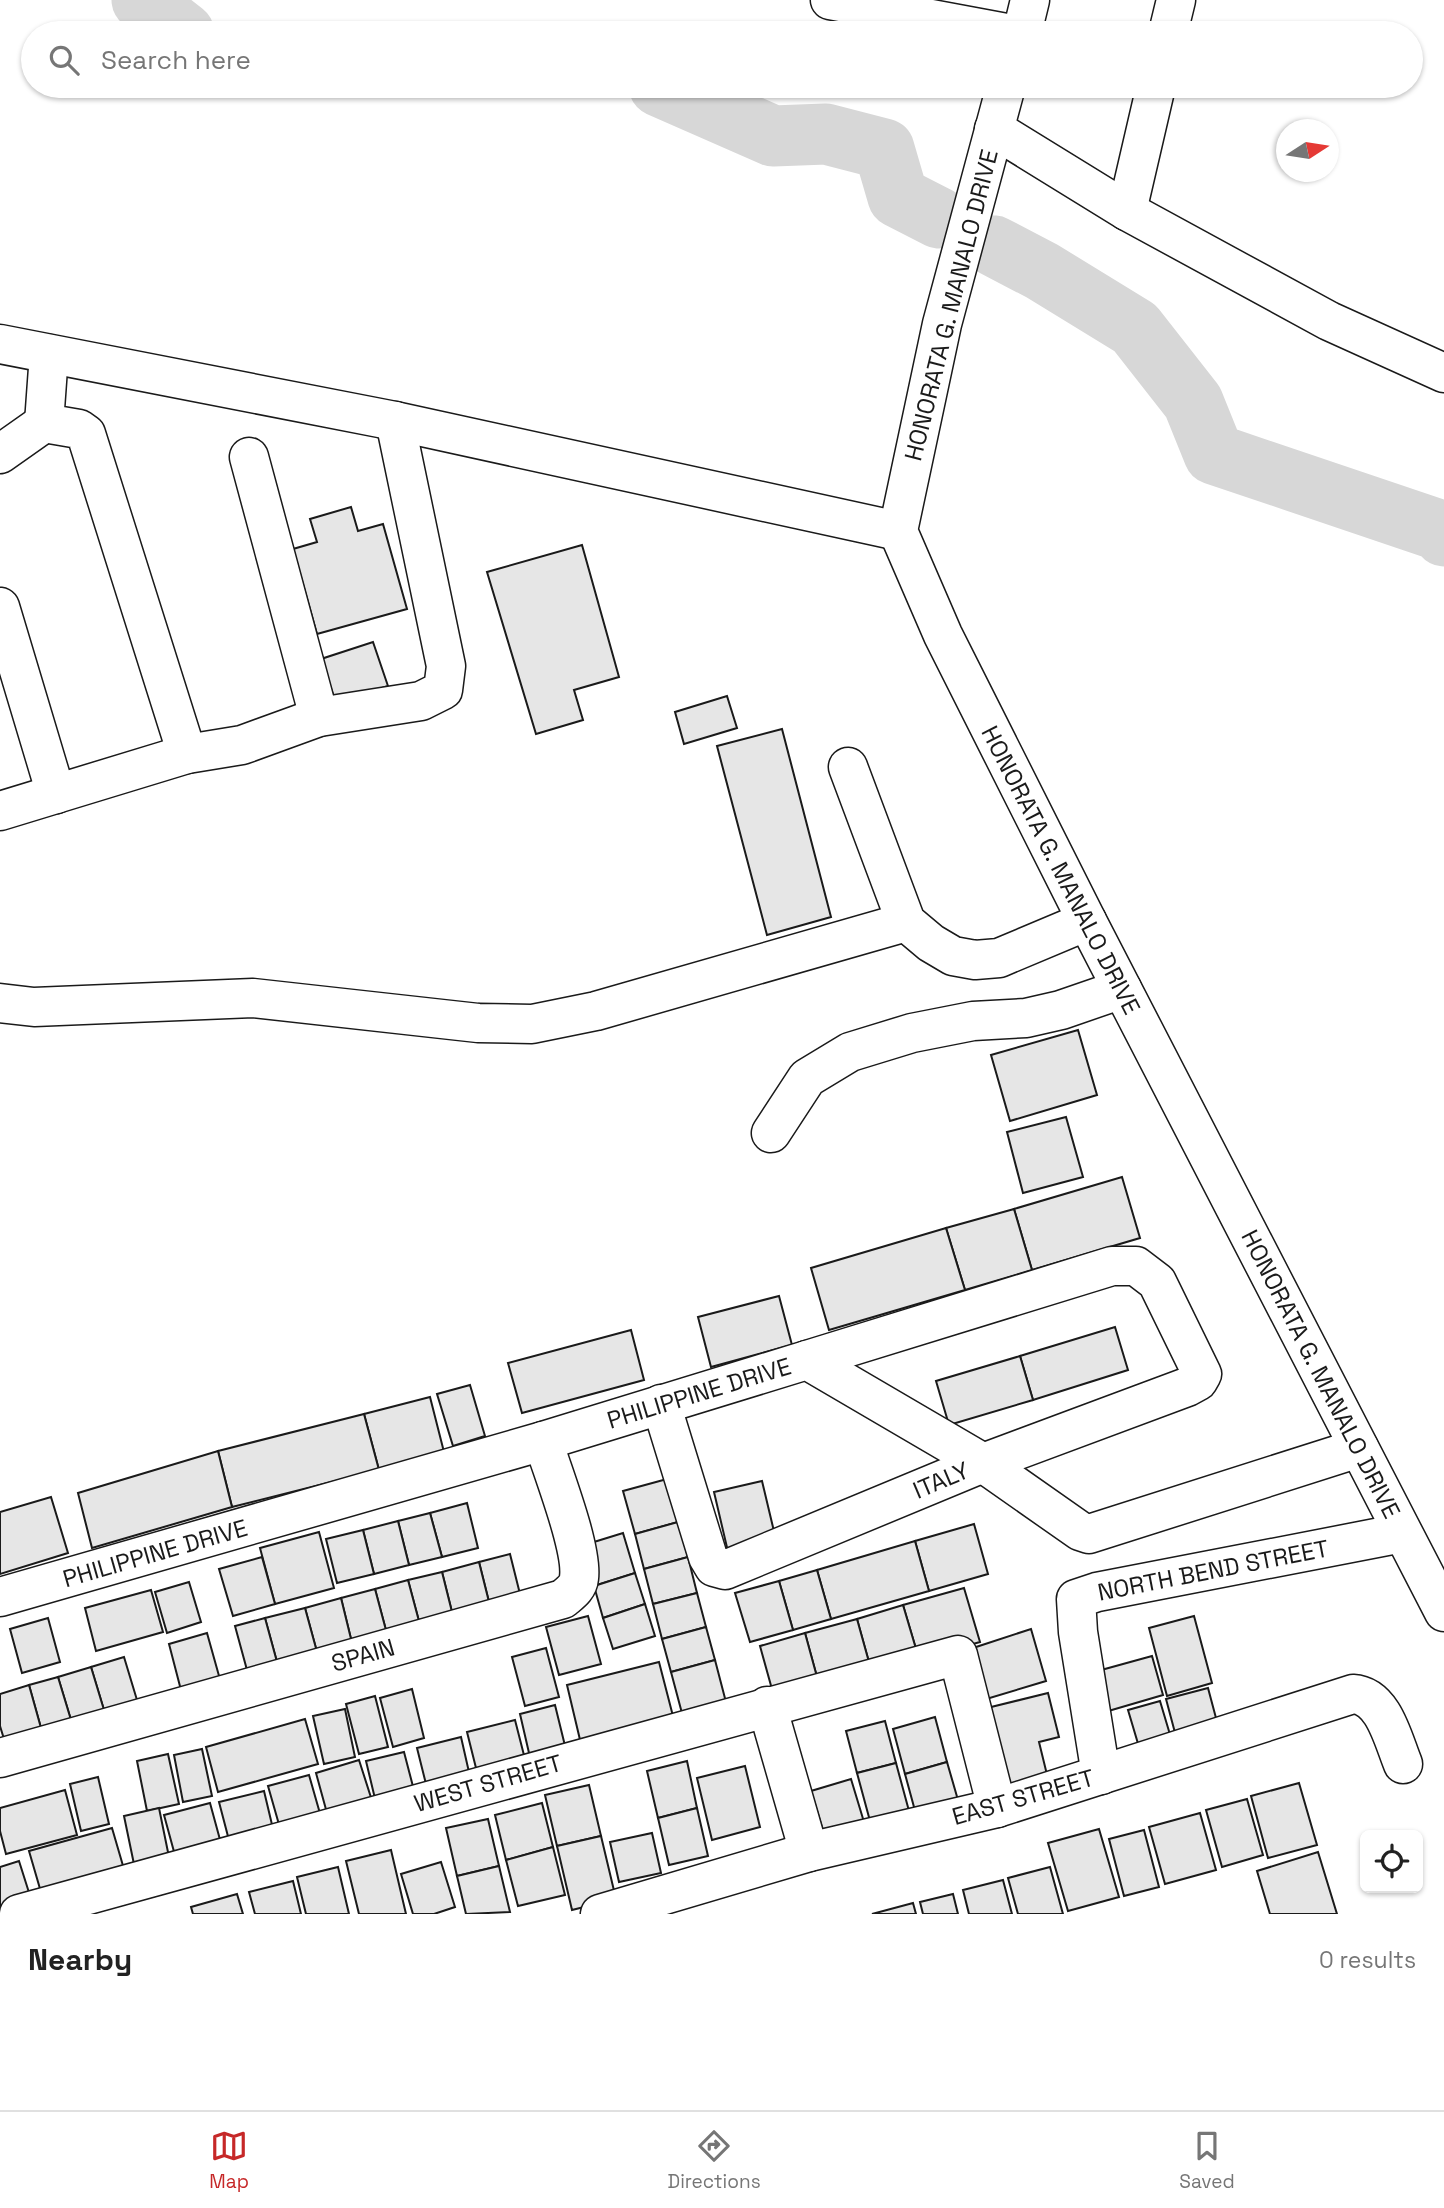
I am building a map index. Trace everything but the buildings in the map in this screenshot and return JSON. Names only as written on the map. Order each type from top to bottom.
[{"type":"street","points":[[830,0],[942,21]]},
{"type":"street","points":[[1025,21],[1030,0]]},
{"type":"street","points":[[1171,21],[1176,0]]},
{"type":"street","name":"HONORATA G. MANALO DRIVE","points":[[1003,98],[942,324],[898,531],[943,635],[1087,921],[1444,1612]]},
{"type":"street","points":[[1126,211],[1153,98]]},
{"type":"street","points":[[994,129],[1126,211],[1329,321],[1444,373]]},
{"type":"street","points":[[0,344],[395,421],[898,531]]},
{"type":"street","points":[[44,423],[49,354]]},
{"type":"street","points":[[0,811],[187,754],[242,746],[319,717],[421,701],[443,690],[446,666],[395,421]]},
{"type":"street","points":[[0,454],[44,423],[79,429],[86,434],[187,754]]},
{"type":"street","points":[[249,457],[319,717]]},
{"type":"street","points":[[0,607],[56,794]]},
{"type":"street","points":[[848,767],[906,922],[953,956],[975,960],[999,958],[1087,921]]},
{"type":"street","points":[[0,1003],[34,1007],[253,998],[478,1023],[532,1024],[596,1011],[906,922]]},
{"type":"street","points":[[771,1133],[807,1078],[850,1052],[924,1030],[1061,1010],[1122,989]]},
{"type":"street","name":"ITALY","points":[[661,1404],[708,1558],[714,1567],[725,1570],[984,1463],[1198,1381],[1202,1374],[1157,1282],[1136,1266],[1112,1266],[807,1360]]},
{"type":"street","name":"PHILIPPINE DRIVE","points":[[0,1597],[543,1441],[807,1360],[984,1463],[1080,1531],[1089,1534],[1359,1448]]},
{"type":"street","name":"SPAIN","points":[[0,1758],[563,1599],[574,1591],[580,1579],[577,1555],[543,1441]]},
{"type":"street","name":"NORTH BEND STREET","points":[[1101,1775],[1078,1632],[1076,1599],[1097,1592],[1402,1533]]},
{"type":"street","name":"WEST STREET","points":[[19,1914],[958,1655],[997,1808]]},
{"type":"street","name":"EAST STREET","points":[[600,1914],[809,1852],[997,1808],[1353,1694],[1364,1695],[1374,1703],[1388,1725],[1403,1765]]},
{"type":"street","points":[[767,1706],[809,1852]]},
{"type":"waterway","points":[[142,0],[169,21]]},
{"type":"waterway","points":[[686,98],[773,136],[826,134],[884,149],[898,197],[939,218]]},
{"type":"waterway","points":[[994,246],[1042,271],[1135,328],[1193,402],[1214,454],[1439,530],[1444,536]]}]
